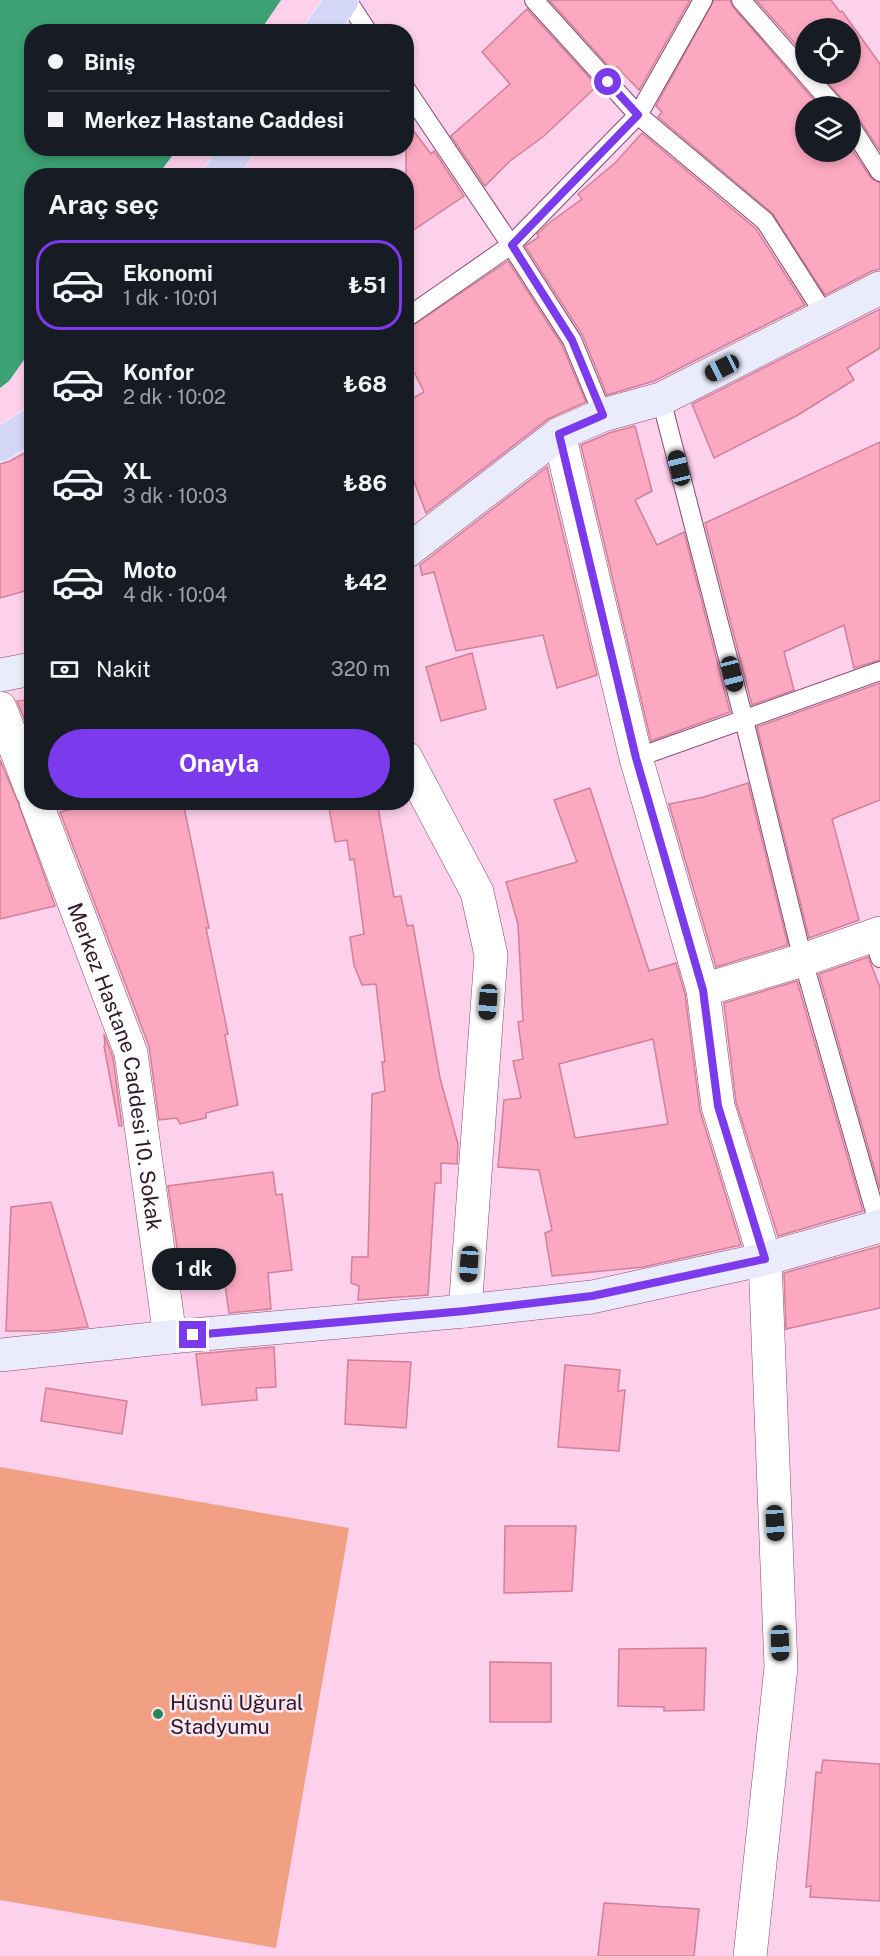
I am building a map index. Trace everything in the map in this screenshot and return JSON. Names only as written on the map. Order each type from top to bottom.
[{"type":"main road","points":[[326,24],[342,0]]},
{"type":"main road","points":[[0,445],[24,429]]},
{"type":"street","points":[[414,546],[559,434],[603,415],[661,399],[880,288]]},
{"type":"street","points":[[559,434],[636,758],[703,990],[718,1106],[765,1259],[781,1667],[750,1956]]},
{"type":"street","points":[[0,675],[24,670]]},
{"type":"street","points":[[0,708],[24,770]]},
{"type":"street","points":[[414,773],[477,892],[491,955],[465,1311]]},
{"type":"street","name":"Merkez Hastane Caddesi 10. Sokak","points":[[39,810],[131,1053],[170,1337]]},
{"type":"street","points":[[703,990],[803,960],[878,942]]},
{"type":"street","points":[[0,1355],[170,1337],[465,1311],[592,1296],[765,1259],[880,1226]]},
{"type":"lane","points":[[347,0],[363,24]]},
{"type":"lane","points":[[534,0],[638,115],[765,221],[825,315]]},
{"type":"lane","points":[[414,312],[512,245],[638,115],[703,0]]},
{"type":"lane","points":[[741,0],[825,96]]},
{"type":"lane","points":[[414,101],[512,245],[572,340],[603,415]]},
{"type":"lane","points":[[861,142],[880,172]]},
{"type":"lane","points":[[661,399],[803,960],[880,1226]]},
{"type":"lane","points":[[636,758],[880,671]]},
{"type":"shaded area","points":[[0,0],[281,0],[265,24],[24,24],[24,156],[172,156],[163,168],[24,168],[24,360],[9,381],[0,388]]},
{"type":"shaded area","name":"Hüsnü Uğural Stadyumu","points":[[0,1467],[349,1528],[276,1948],[0,1900]]},
{"type":"building","points":[[549,0],[690,0],[639,90],[617,67],[613,71]]},
{"type":"building","points":[[714,0],[730,0],[733,7],[795,78],[795,84],[800,84],[810,96],[795,96],[795,162],[860,162],[871,178],[880,183],[880,269],[825,295],[772,213],[658,117],[662,112],[656,106]]},
{"type":"building","points":[[756,0],[831,0],[847,18],[795,18],[795,44]]},
{"type":"building","points":[[527,9],[597,86],[544,136],[510,161],[485,186],[451,136],[510,84],[482,52]]},
{"type":"building","points":[[861,38],[880,64],[880,151],[861,122],[861,96],[839,96],[829,84],[861,84]]},
{"type":"building","points":[[414,132],[431,154],[434,151],[464,196],[414,230],[414,168],[406,168],[406,156],[414,156]]},
{"type":"building","points":[[642,133],[756,229],[805,305],[654,381],[607,395],[582,334],[525,246],[539,237],[537,234],[549,223],[582,199],[578,194],[615,163]]},
{"type":"building","points":[[508,261],[562,345],[586,402],[548,419],[426,513],[414,481],[414,398],[424,392],[414,372],[414,325]]},
{"type":"building","points":[[880,309],[880,348],[847,368],[854,380],[798,415],[714,458],[692,404]]},
{"type":"building","points":[[635,426],[652,491],[635,500],[657,545],[684,532],[730,712],[651,741],[581,445],[609,433]]},
{"type":"building","points":[[880,442],[880,660],[854,668],[844,625],[784,652],[794,690],[752,705],[705,523]]},
{"type":"building","points":[[24,453],[24,591],[0,598],[0,464]]},
{"type":"building","points":[[547,467],[597,675],[557,688],[543,635],[456,651],[434,572],[422,575],[420,565]]},
{"type":"building","points":[[472,653],[486,709],[441,721],[426,667]]},
{"type":"building","points":[[880,683],[880,800],[832,819],[859,920],[809,938],[757,727]]},
{"type":"building","points":[[24,700],[24,718],[17,701]]},
{"type":"building","points":[[0,760],[18,802],[55,906],[0,919]]},
{"type":"building","points":[[748,783],[788,945],[716,967],[669,804],[704,797]]},
{"type":"building","points":[[590,788],[649,971],[676,963],[685,994],[700,1111],[741,1245],[643,1267],[552,1276],[545,1233],[552,1230],[539,1170],[498,1167],[504,1100],[521,1098],[513,1061],[523,1059],[518,1022],[523,1021],[518,924],[506,882],[577,862],[554,800]],"holes":[[[653,1039],[668,1124],[575,1138],[559,1064]]]},
{"type":"building","points":[[68,810],[185,810],[209,928],[206,928],[228,1034],[225,1035],[238,1105],[206,1113],[206,1118],[180,1124],[177,1118],[159,1120],[149,1046],[60,812]]},
{"type":"building","points":[[329,810],[378,810],[394,897],[401,896],[407,926],[413,925],[440,1078],[458,1144],[457,1164],[441,1163],[441,1183],[435,1183],[428,1295],[358,1300],[359,1286],[351,1283],[352,1257],[368,1257],[372,1094],[385,1091],[382,1062],[385,1062],[376,984],[362,985],[354,965],[350,937],[364,934],[354,859],[350,860],[347,840],[335,842]]},
{"type":"building","points":[[868,957],[880,987],[880,1189],[819,974]]},
{"type":"building","points":[[797,981],[863,1211],[778,1236],[736,1102],[724,1003]]},
{"type":"building","points":[[104,1034],[113,1058],[122,1126],[119,1126],[104,1046]]},
{"type":"building","points":[[273,1172],[276,1195],[282,1194],[292,1270],[268,1273],[271,1309],[229,1313],[222,1264],[180,1268],[168,1186]]},
{"type":"building","points":[[51,1202],[88,1327],[47,1331],[6,1331],[11,1207]]},
{"type":"building","points":[[880,1246],[880,1308],[786,1329],[784,1273]]},
{"type":"building","points":[[274,1347],[276,1387],[256,1388],[257,1400],[202,1405],[196,1354]]},
{"type":"building","points":[[348,1360],[411,1362],[406,1428],[345,1424]]},
{"type":"building","points":[[565,1365],[620,1370],[618,1391],[625,1390],[619,1451],[558,1447]]},
{"type":"building","points":[[46,1388],[127,1401],[122,1434],[41,1421]]},
{"type":"building","points":[[505,1526],[576,1526],[572,1591],[504,1593]]},
{"type":"building","points":[[706,1648],[704,1710],[664,1711],[664,1707],[618,1706],[619,1649]]},
{"type":"building","points":[[490,1662],[551,1663],[551,1722],[490,1722]]},
{"type":"building","points":[[823,1760],[880,1764],[880,1901],[810,1897],[811,1886],[806,1887],[816,1772],[821,1773]]},
{"type":"building","points":[[604,1903],[699,1909],[694,1956],[598,1956]]},
{"type":"place","name":"Hüsnü Uğural Stadyumu","points":[[158,1714]]},
{"type":"route","points":[[193,1335],[465,1311],[592,1296],[765,1259],[718,1106],[703,990],[636,758],[559,434],[603,415],[572,340],[512,245],[638,115],[608,82]]}]
